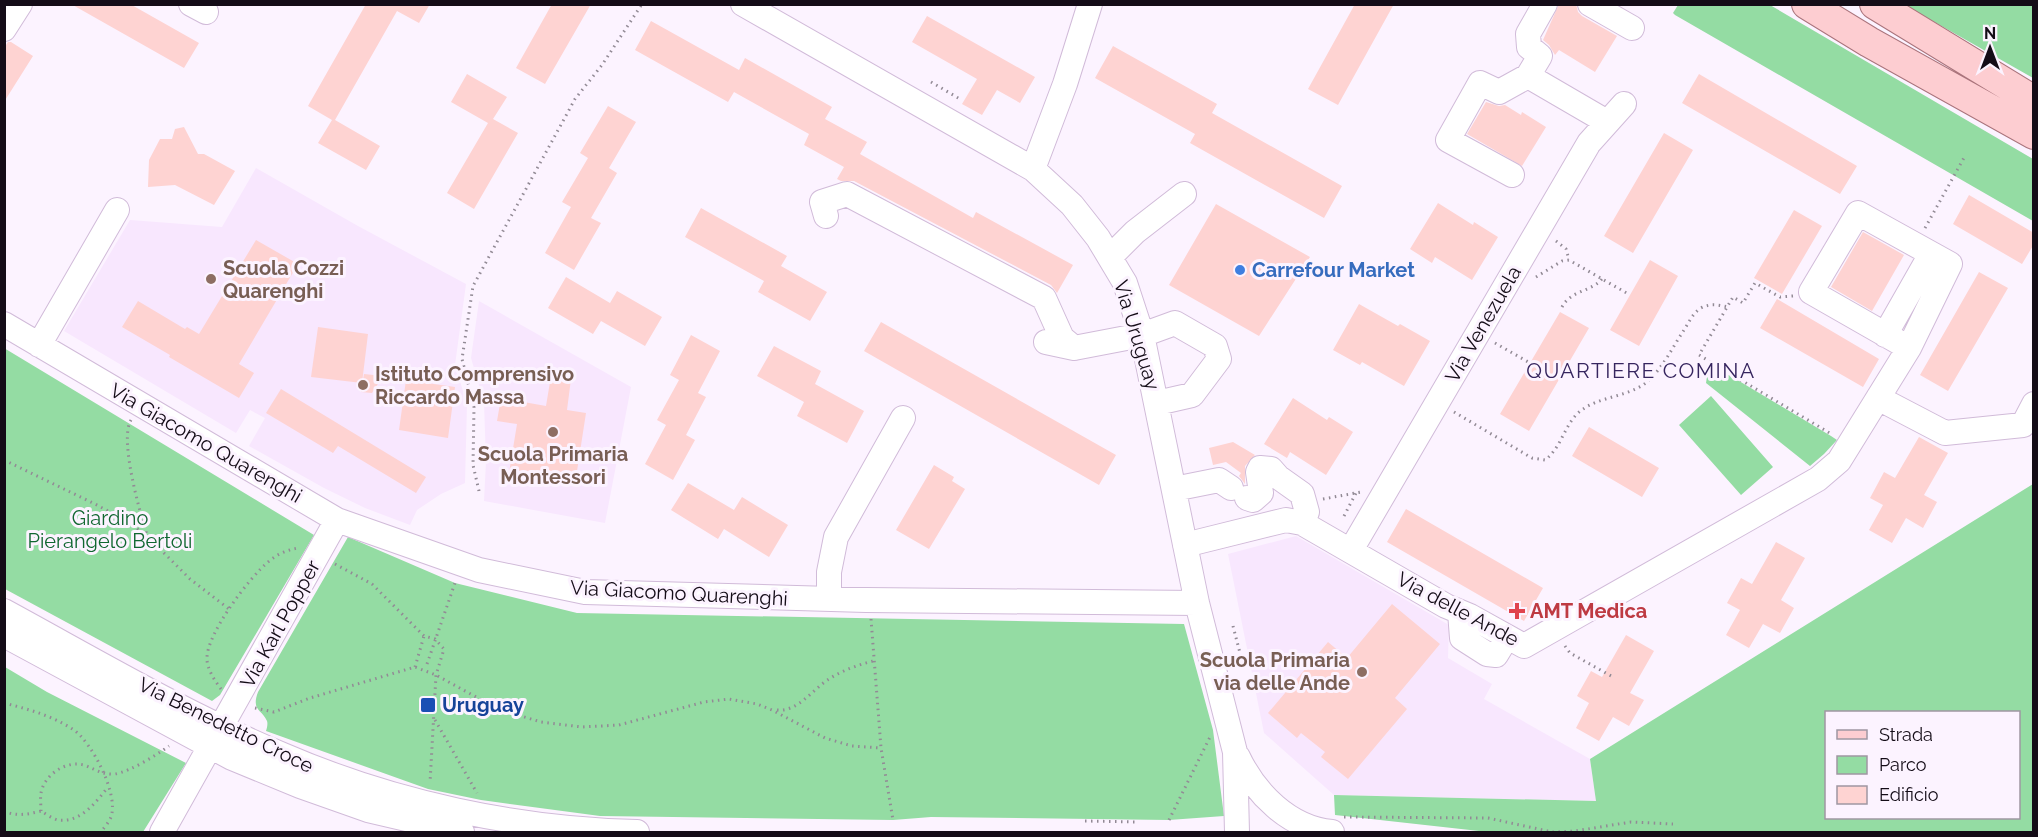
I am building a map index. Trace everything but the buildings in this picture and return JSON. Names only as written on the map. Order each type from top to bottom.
[{"type":"main road","points":[[1807,4],[1869,42],[2034,134]]},
{"type":"main road","points":[[1888,8],[2034,102]]},
{"type":"street","points":[[4,29],[20,4]]},
{"type":"street","name":"Via Uruguay","points":[[743,4],[1033,169],[1072,205],[1110,257],[1125,283],[1142,335],[1197,603],[1235,752],[1232,829]]},
{"type":"street","points":[[1033,169],[1065,84],[1090,4]]},
{"type":"street","points":[[1512,175],[1448,140],[1480,83],[1499,92],[1528,76],[1540,56],[1529,47],[1528,34],[1545,4]]},
{"type":"street","points":[[1590,4],[1632,28]]},
{"type":"street","points":[[1528,76],[1607,122]]},
{"type":"street","name":"Via Venezuela","points":[[1351,550],[1589,143],[1624,104]]},
{"type":"street","points":[[826,216],[822,202],[847,194],[1044,298],[1062,338],[1074,348]]},
{"type":"street","points":[[1110,257],[1135,232],[1184,194]]},
{"type":"street","points":[[39,345],[117,210]]},
{"type":"street","name":"Via delle Ande","points":[[1185,545],[1286,520],[1302,523],[1446,606],[1524,646],[1818,479],[1839,461],[1909,348],[1950,264],[1858,213],[1811,292],[1909,348]]},
{"type":"street","points":[[1885,335],[1931,254]]},
{"type":"street","points":[[1046,342],[1074,348],[1142,335],[1174,323],[1215,346],[1219,359],[1192,395],[1157,403]]},
{"type":"street","name":"Via Giacomo Quarenghi","points":[[4,324],[337,520],[479,570],[585,592],[829,599],[1197,603]]},
{"type":"street","points":[[1878,398],[1945,433],[2023,425],[2034,404]]},
{"type":"street","points":[[829,599],[830,572],[836,537],[903,418]]},
{"type":"street","points":[[1174,489],[1219,480],[1253,500],[1261,493],[1262,488],[1258,477],[1260,468],[1271,469],[1278,477],[1302,494],[1307,512],[1302,523]]},
{"type":"street","name":"Via Karl Popper","points":[[162,832],[337,520]]},
{"type":"street","name":"Via Benedetto Croce","points":[[4,611],[300,786],[368,810],[462,832]]},
{"type":"street","name":"Via Benedetto Croce","points":[[4,635],[183,731],[216,738],[428,803],[529,823],[575,829],[637,832]]},
{"type":"street","points":[[1235,752],[1246,774],[1281,817]]},
{"type":"street","points":[[1232,829],[1246,810],[1258,804],[1281,817],[1313,827],[1334,825]]},
{"type":"path","points":[[479,491],[473,465],[474,407],[462,359],[473,286],[575,99],[602,64],[642,4]]},
{"type":"path","points":[[931,82],[960,99]]},
{"type":"path","points":[[1925,228],[1965,156]]},
{"type":"path","points":[[1555,240],[1566,249],[1569,260]]},
{"type":"path","points":[[1530,280],[1562,261],[1569,260],[1630,295]]},
{"type":"path","points":[[1562,307],[1569,298],[1598,284],[1602,279]]},
{"type":"path","points":[[1801,296],[1780,297],[1755,283],[1743,303],[1733,297],[1699,355],[1841,439]]},
{"type":"path","points":[[1437,402],[1532,458],[1545,460],[1554,451],[1576,415],[1584,408],[1627,393],[1652,377],[1692,317],[1700,309],[1713,304],[1728,307]]},
{"type":"path","points":[[1487,338],[1530,363]]},
{"type":"path","points":[[134,415],[127,425],[126,442],[137,500],[148,537]]},
{"type":"path","points":[[4,460],[112,512],[139,529],[190,579],[228,609]]},
{"type":"path","points":[[1317,500],[1365,491]]},
{"type":"path","points":[[1344,516],[1356,493]]},
{"type":"path","points":[[300,548],[285,551],[268,561],[228,609],[214,634],[207,659],[213,677],[235,705],[274,712],[310,698],[415,668],[436,675],[498,709],[541,722],[582,727],[619,725],[716,700],[743,701],[772,710],[825,738],[852,746],[881,748]]},
{"type":"path","points":[[331,560],[372,584],[424,636],[435,639],[444,649],[436,675],[430,788]]},
{"type":"path","points":[[427,664],[457,579]]},
{"type":"path","points":[[870,615],[881,748],[893,820]]},
{"type":"path","points":[[1233,626],[1241,657]]},
{"type":"path","points":[[415,668],[424,636]]},
{"type":"path","points":[[1562,641],[1570,653],[1613,677]]},
{"type":"path","points":[[772,710],[785,710],[794,706],[843,671],[874,661]]},
{"type":"path","points":[[4,703],[55,720],[75,731],[93,751],[111,798],[112,816],[101,832]]},
{"type":"path","points":[[434,719],[480,800]]},
{"type":"path","points":[[1169,820],[1214,730]]},
{"type":"path","points":[[41,811],[41,793],[48,776],[67,766],[82,765],[104,775],[118,773],[154,756],[177,741]]},
{"type":"path","points":[[4,811],[26,815],[41,811],[57,820],[72,819],[90,808],[108,787]]},
{"type":"path","points":[[1334,825],[1488,818],[1552,832],[1575,831],[1631,822],[1673,824]]},
{"type":"path","points":[[1085,821],[1137,822]]},
{"type":"shaded area","points":[[256,168],[466,284],[455,365],[467,404],[465,483],[441,494],[417,510],[410,525],[365,508],[324,488],[249,446],[265,418],[250,410],[236,433],[64,331],[130,220],[222,227]]},
{"type":"shaded area","name":"Scuola Primaria Montessori","points":[[479,301],[631,387],[605,523],[484,501],[486,462],[484,402],[471,358]]},
{"type":"shaded area","name":"Scuola Primaria via delle Ande","points":[[1296,536],[1449,625],[1448,658],[1492,684],[1484,699],[1590,759],[1596,801],[1334,795],[1264,733],[1228,554]]},
{"type":"green space","points":[[1909,4],[2033,5],[2033,78],[1908,7]]},
{"type":"green space","points":[[1678,5],[1770,5],[2033,159],[2033,221],[1675,15],[1673,13]]},
{"type":"green space","name":"Giardino Pierangelo Bertoli","points":[[4,348],[314,535],[220,695],[212,701],[5,589]]},
{"type":"green space","points":[[1709,363],[1837,440],[1810,466],[1706,383]]},
{"type":"green space","points":[[1711,396],[1773,467],[1741,495],[1679,425]]},
{"type":"green space","points":[[2033,484],[2033,832],[1488,832],[1335,815],[1334,795],[1596,801],[1590,759]]},
{"type":"green space","points":[[348,537],[455,583],[577,613],[1184,624],[1213,730],[1224,816],[1169,820],[931,817],[893,820],[600,816],[481,800],[428,789],[266,731],[267,721],[256,706],[258,692]]},
{"type":"green space","points":[[5,667],[47,692],[186,763],[143,832],[5,832]]},
{"type":"place","name":"Carrefour Market","points":[[1240,270]]},
{"type":"place","name":"Scuola Cozzi Quarenghi","points":[[211,279]]},
{"type":"place","name":"Istituto Comprensivo Riccardo Massa","points":[[363,385]]},
{"type":"place","name":"Scuola Primaria Montessori","points":[[553,432]]},
{"type":"place","name":"AMT Medica","points":[[1517,611]]},
{"type":"place","name":"Scuola Primaria via delle Ande","points":[[1362,672]]},
{"type":"place","name":"Uruguay","points":[[428,705]]},
{"type":"district","name":"QUARTIERE COMINA","points":[[1641,371]]}]
